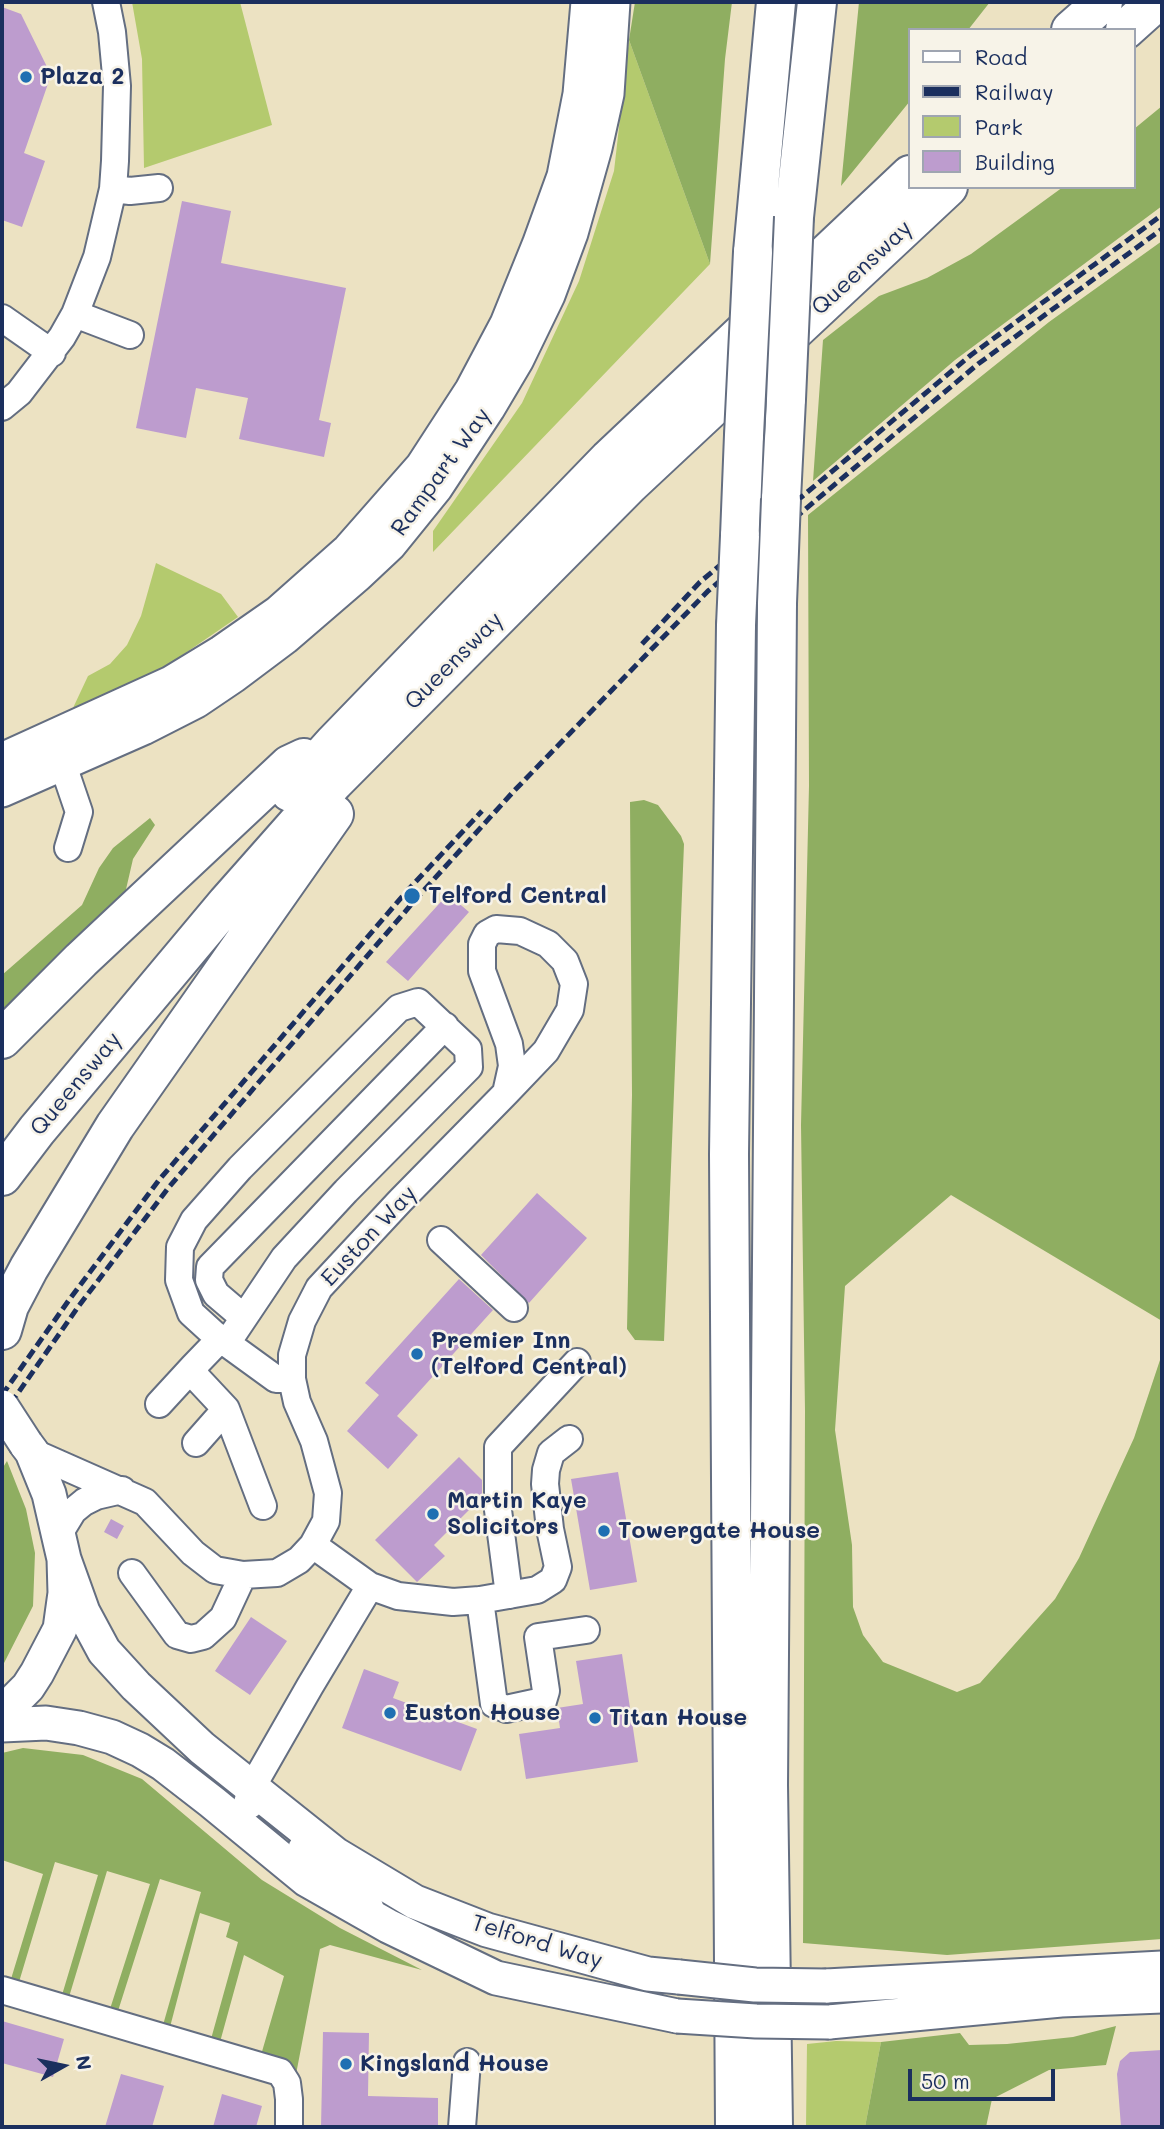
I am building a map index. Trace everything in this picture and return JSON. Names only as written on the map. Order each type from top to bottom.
[{"type":"highway","points":[[735,2127],[729,1154],[736,625],[753,252],[776,2]]},
{"type":"highway","points":[[773,2127],[768,1771],[777,603],[794,217],[817,2]]},
{"type":"highway","points":[[1073,28],[1103,2]]},
{"type":"highway","points":[[1127,28],[1156,2]]},
{"type":"highway","name":"Queensway","points":[[2,1133],[213,878],[334,743],[609,460],[908,177]]},
{"type":"highway","name":"Queensway","points":[[2,1176],[37,1130],[227,903],[334,782],[629,485],[946,189]]},
{"type":"highway","points":[[2,1330],[9,1306],[29,1268],[115,1126],[377,753],[395,722]]},
{"type":"highway","points":[[2,1038],[289,765],[334,743]]},
{"type":"main road","name":"Rampart Way","points":[[2,760],[171,683],[278,613],[349,550],[422,467],[472,390],[507,324],[564,176],[577,108],[588,2]]},
{"type":"main road","name":"Rampart Way","points":[[2,790],[144,728],[196,701],[233,676],[285,637],[357,575],[389,545],[436,487],[517,359],[548,295],[595,148],[607,94],[613,2]]},
{"type":"main road","points":[[2,1408],[29,1448],[49,1494],[62,1546],[65,1594],[60,1629],[37,1674],[2,1713]]},
{"type":"main road","name":"Telford Way","points":[[62,1546],[83,1612],[104,1651],[136,1686],[202,1748],[335,1854],[415,1902],[487,1930],[648,1974],[755,1984],[827,1986],[1162,1968]]},
{"type":"main road","name":"Telford Way","points":[[2,1725],[46,1723],[79,1727],[112,1737],[140,1750],[163,1764],[307,1880],[388,1926],[496,1978],[677,2016],[756,2021],[830,2022],[1061,2000],[1162,1996]]},
{"type":"street","points":[[2,407],[19,393],[52,352],[75,314],[97,257],[113,189],[117,86],[106,2]]},
{"type":"street","points":[[113,189],[130,191],[159,188]]},
{"type":"street","points":[[75,314],[130,335]]},
{"type":"street","points":[[2,318],[52,352]]},
{"type":"street","points":[[63,765],[79,812],[68,848]]},
{"type":"street","name":"Euston Way","points":[[29,1448],[145,1502],[193,1553],[215,1570],[243,1575],[276,1573],[299,1560],[313,1545],[326,1521],[328,1493],[314,1441],[292,1380],[292,1355],[302,1321],[319,1288],[506,1093],[546,1051],[570,1010],[573,984],[565,961],[548,944],[520,931],[496,929],[487,934],[482,944],[482,971],[509,1044],[512,1066],[506,1093]]},
{"type":"street","points":[[159,1404],[193,1367],[224,1341],[284,1258],[469,1067],[468,1049],[418,1002],[399,1008],[240,1168],[194,1220],[180,1247],[179,1280],[191,1313],[224,1341],[276,1379],[292,1380]]},
{"type":"street","points":[[243,1317],[216,1294],[209,1280],[210,1267],[445,1026]]},
{"type":"street","points":[[441,1240],[514,1308]]},
{"type":"street","points":[[509,1595],[498,1510],[498,1447],[577,1362]]},
{"type":"street","points":[[193,1367],[197,1378],[226,1409],[263,1506]]},
{"type":"street","points":[[197,1443],[226,1409]]},
{"type":"street","points":[[313,1545],[370,1586],[409,1597],[453,1602],[537,1590],[553,1580],[558,1567],[550,1529],[546,1470],[551,1453],[569,1439]]},
{"type":"street","points":[[62,1546],[73,1511],[96,1496],[122,1490]]},
{"type":"street","points":[[132,1573],[177,1635],[191,1639],[203,1636],[223,1618],[243,1575]]},
{"type":"street","points":[[370,1586],[251,1789],[247,1803],[354,1890],[388,1926]]},
{"type":"street","points":[[481,1600],[494,1704],[506,1709],[543,1701],[546,1691],[538,1637],[586,1630]]},
{"type":"street","points":[[2,1990],[280,2072],[287,2083],[289,2127]]},
{"type":"street","points":[[463,2127],[467,2062]]},
{"type":"green space","points":[[132,2],[240,2],[272,125],[144,168],[142,59]]},
{"type":"green space","points":[[635,2],[732,2],[725,59],[710,264],[629,40]]},
{"type":"green space","points":[[859,2],[990,2],[970,28],[908,28],[908,103],[841,186]]},
{"type":"green space","points":[[629,40],[710,264],[433,552],[433,531],[522,403],[579,281],[614,171]]},
{"type":"green space","points":[[1162,106],[1162,206],[955,360],[813,481],[823,340],[879,296],[927,278],[971,254],[1060,189],[1136,189],[1136,127]]},
{"type":"green space","points":[[1162,241],[1162,1321],[951,1195],[845,1286],[835,1430],[852,1545],[853,1607],[863,1635],[883,1662],[957,1692],[980,1683],[1055,1599],[1079,1558],[1134,1438],[1162,1354],[1162,1939],[947,1955],[803,1943],[805,1411],[801,1125],[809,786],[808,515],[1049,322]]},
{"type":"green space","points":[[156,563],[221,594],[238,617],[165,667],[73,708],[88,676],[110,664],[127,645],[141,616]]},
{"type":"green space","points":[[644,800],[658,805],[684,844],[664,1341],[635,1340],[627,1329],[632,1095],[630,802]]},
{"type":"green space","points":[[150,818],[155,825],[133,859],[124,898],[2,1017],[2,975],[82,905],[99,868],[113,848]]},
{"type":"green space","points":[[7,1461],[26,1509],[35,1553],[33,1606],[2,1667],[2,1469]]},
{"type":"green space","points":[[23,1748],[83,1755],[142,1779],[262,1880],[340,1928],[422,1970],[330,1945],[320,1949],[293,2090],[261,2055],[284,1976],[244,1955],[220,2042],[211,2039],[238,1942],[226,1937],[230,1923],[200,1913],[170,2027],[163,2025],[201,1892],[160,1879],[118,2011],[110,2009],[150,1884],[107,1871],[69,1997],[62,1995],[98,1875],[55,1862],[19,1982],[2,1984],[2,1977],[11,1979],[43,1874],[2,1860],[2,1753]]},
{"type":"green space","points":[[1116,2026],[1106,2065],[1049,2070],[992,2099],[986,2127],[865,2127],[881,2042],[960,2033],[969,2045],[1007,2044],[1073,2037]]},
{"type":"green space","points":[[836,2041],[881,2042],[865,2127],[806,2127],[807,2044]]},
{"type":"building","name":"Plaza 2","points":[[2,7],[21,14],[51,75],[24,153],[45,161],[22,227],[2,220]]},
{"type":"building","points":[[182,201],[231,211],[221,263],[346,288],[319,420],[331,423],[324,457],[239,439],[248,398],[196,388],[186,438],[136,428]]},
{"type":"building","name":"Telford Central","points":[[448,894],[469,912],[408,981],[386,962]]},
{"type":"building","points":[[537,1193],[587,1238],[529,1303],[481,1255]]},
{"type":"building","points":[[459,1279],[493,1310],[397,1416],[418,1435],[388,1469],[347,1431],[379,1395],[365,1383]]},
{"type":"building","name":"Martin Kaye Solicitors","points":[[459,1457],[482,1480],[482,1497],[434,1545],[445,1556],[417,1582],[375,1540]]},
{"type":"building","name":"Towergate House","points":[[618,1472],[637,1582],[590,1590],[571,1479]]},
{"type":"building","points":[[111,1519],[124,1526],[117,1539],[104,1532]]},
{"type":"building","points":[[251,1617],[287,1641],[250,1695],[215,1671]]},
{"type":"building","name":"Titan House","points":[[622,1654],[638,1762],[526,1779],[519,1734],[560,1728],[557,1708],[583,1704],[576,1661]]},
{"type":"building","name":"Euston House","points":[[364,1669],[399,1682],[393,1698],[477,1729],[461,1771],[342,1728]]},
{"type":"building","points":[[2,2021],[64,2039],[53,2077],[2,2063]]},
{"type":"building","name":"Kingsland House","points":[[323,2032],[369,2033],[368,2096],[438,2098],[438,2127],[321,2127]]},
{"type":"building","points":[[1162,2050],[1162,2127],[1121,2127],[1117,2074],[1120,2061],[1130,2052]]},
{"type":"building","points":[[121,2074],[164,2086],[152,2127],[105,2127]]},
{"type":"building","points":[[222,2094],[262,2106],[256,2127],[213,2127]]},
{"type":"railway","points":[[642,644],[700,582],[971,355],[1162,215]]},
{"type":"railway","points":[[2,1416],[78,1307],[169,1187],[416,899],[513,792],[708,591],[978,364],[1162,229]]},
{"type":"railway","points":[[2,1395],[159,1180],[407,891],[482,811]]},
{"type":"place","name":"Plaza 2","points":[[26,77]]},
{"type":"place","name":"Telford Central","points":[[412,896]]},
{"type":"place","name":"Premier Inn (Telford Central)","points":[[417,1354]]},
{"type":"place","name":"Martin Kaye Solicitors","points":[[433,1514]]},
{"type":"place","name":"Towergate House","points":[[604,1531]]},
{"type":"place","name":"Euston House","points":[[390,1713]]},
{"type":"place","name":"Titan House","points":[[595,1718]]},
{"type":"place","name":"Kingsland House","points":[[346,2064]]}]
